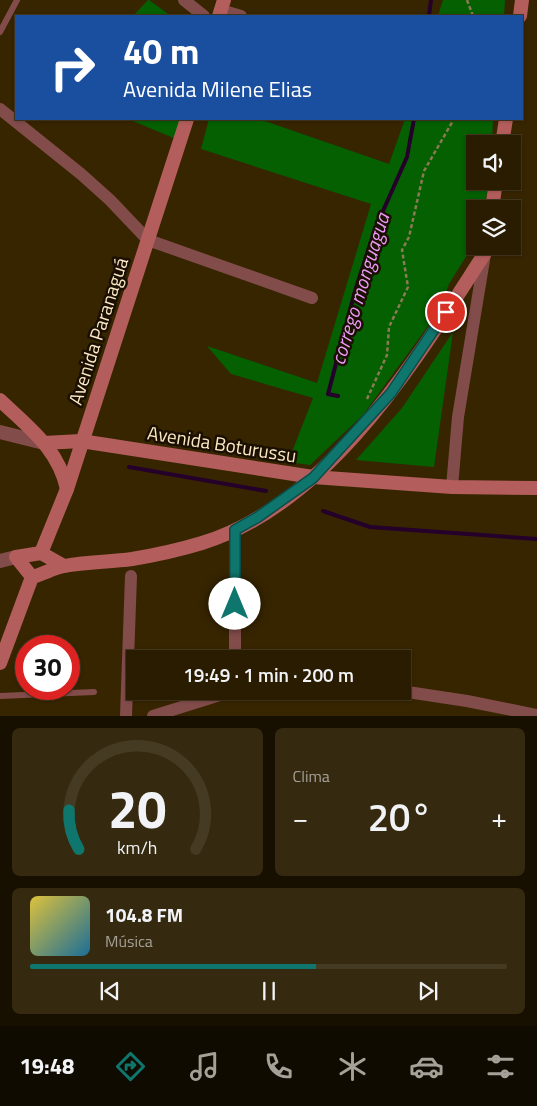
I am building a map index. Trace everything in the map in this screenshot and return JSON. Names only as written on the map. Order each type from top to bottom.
[{"type":"main road","points":[[520,15],[522,0]]},
{"type":"main road","name":"Avenida Paranaguá","points":[[40,553],[67,489],[186,120]]},
{"type":"main road","points":[[503,135],[506,120]]},
{"type":"main road","points":[[32,577],[64,566],[167,553],[204,542],[235,530],[258,517],[313,478],[391,393],[483,255]]},
{"type":"main road","points":[[0,400],[44,443],[60,464],[67,489]]},
{"type":"main road","name":"Avenida Boturussu","points":[[44,443],[81,442],[313,478],[452,487],[537,488]]},
{"type":"main road","points":[[32,577],[16,557],[40,553],[64,566]]},
{"type":"main road","points":[[0,663],[32,577]]},
{"type":"street","points":[[184,0],[203,15]]},
{"type":"street","points":[[222,9],[238,15]]},
{"type":"street","points":[[0,109],[81,174],[148,240],[312,298]]},
{"type":"street","points":[[452,487],[458,417],[485,255]]},
{"type":"street","points":[[0,432],[44,443]]},
{"type":"street","points":[[235,530],[235,650]]},
{"type":"street","points":[[0,561],[16,557]]},
{"type":"street","points":[[126,716],[131,576]]},
{"type":"street","points":[[411,693],[537,715]]},
{"type":"street","points":[[153,716],[180,711],[209,700]]},
{"type":"lane","points":[[0,32],[17,0]]},
{"type":"lane","points":[[0,696],[94,692]]},
{"type":"path","points":[[467,0],[473,15]]},
{"type":"path","points":[[366,403],[387,355],[389,327],[408,287],[402,250],[409,237],[424,171],[453,120]]},
{"type":"green space","points":[[149,0],[170,15],[134,15]]},
{"type":"green space","points":[[443,0],[505,0],[504,15],[438,15]]},
{"type":"green space","points":[[130,120],[183,120],[176,139]]},
{"type":"green space","points":[[209,120],[262,120],[389,164],[405,120],[493,120],[492,135],[466,135],[466,190],[487,190],[486,200],[466,200],[467,255],[449,284],[439,311],[363,415],[310,465],[288,462],[313,398],[231,374],[207,346],[317,383],[371,204],[201,149]]},
{"type":"green space","points":[[453,332],[434,467],[356,460],[402,408]]},
{"type":"waterway","name":"corrego monguagua","points":[[429,15],[431,0]]},
{"type":"waterway","name":"corrego monguagua","points":[[338,396],[328,394],[355,291],[375,229],[407,157],[414,120]]},
{"type":"waterway","points":[[129,467],[266,491]]},
{"type":"waterway","points":[[323,511],[370,527],[537,539]]},
{"type":"route","points":[[235,604],[235,530],[258,517],[313,478],[391,393],[446,312]]}]
